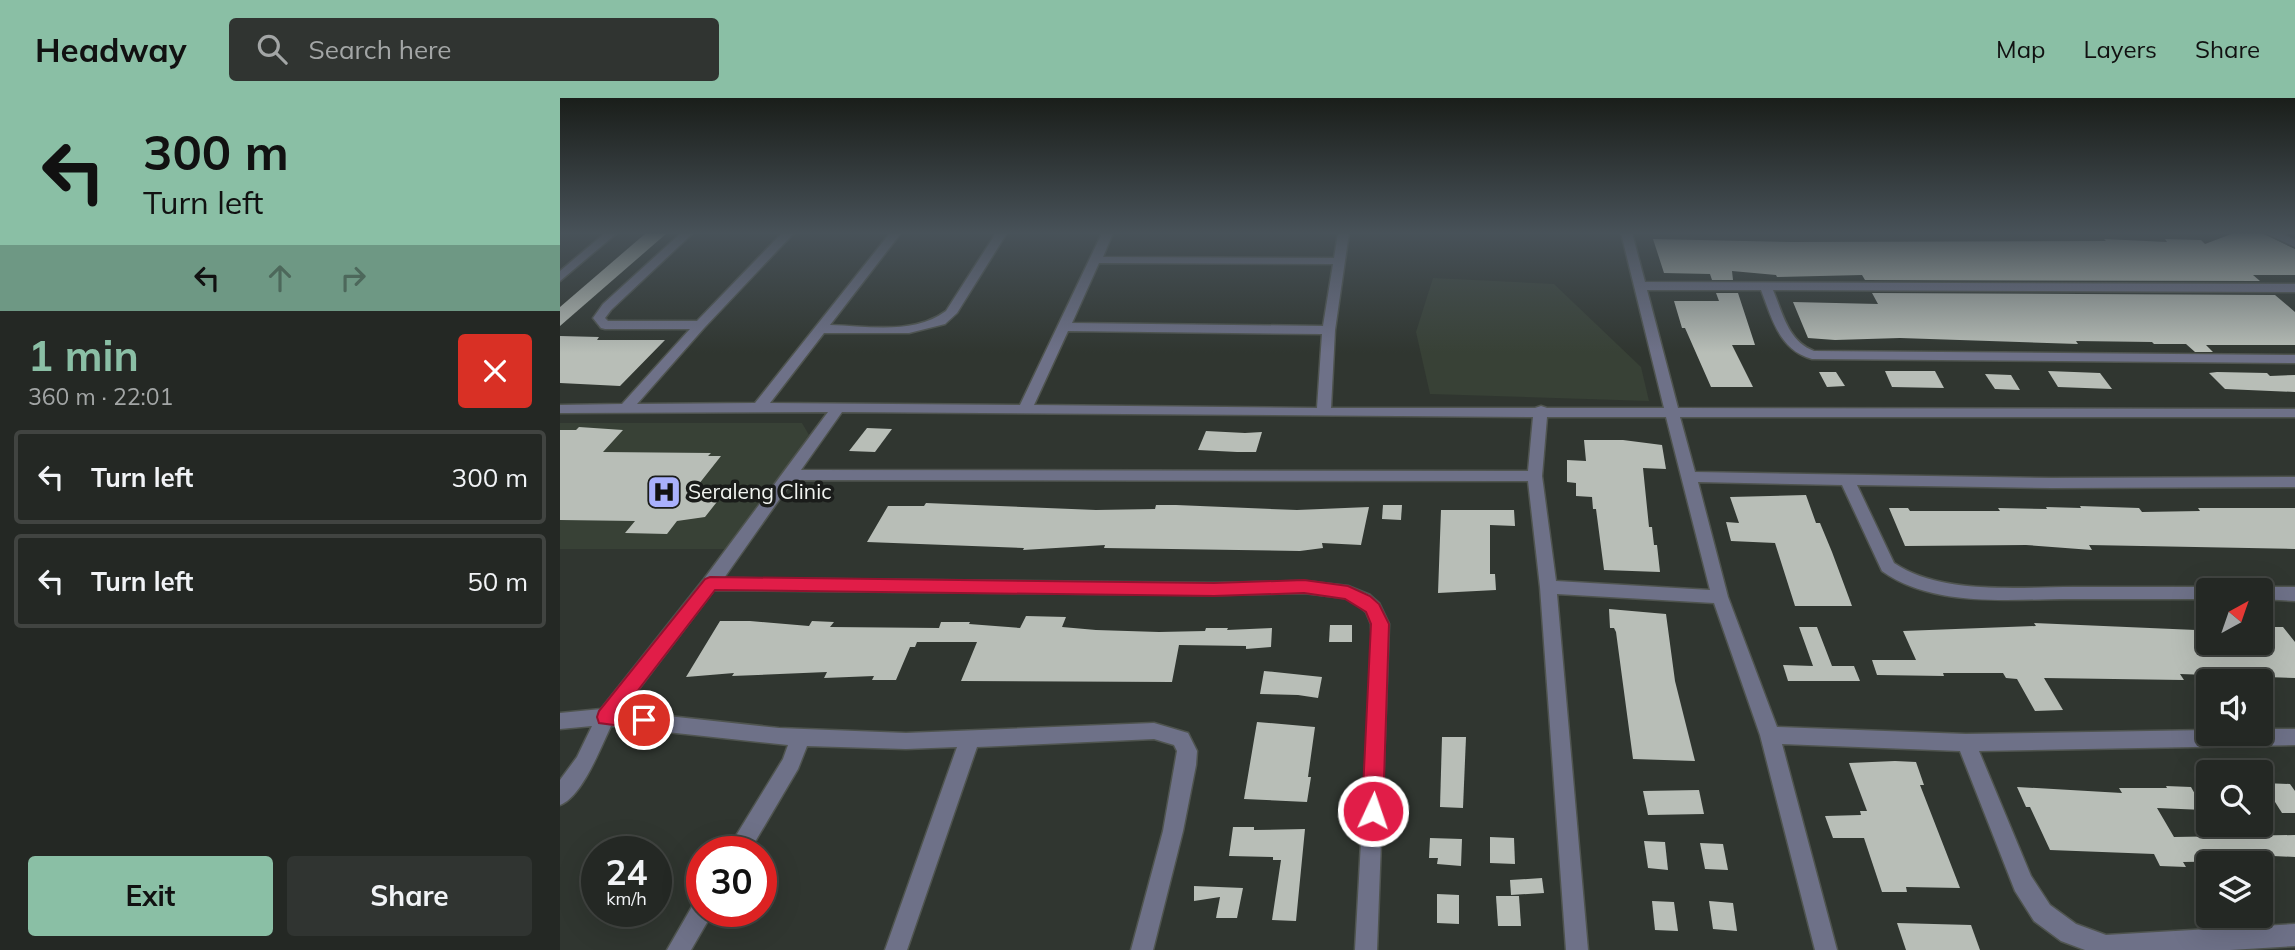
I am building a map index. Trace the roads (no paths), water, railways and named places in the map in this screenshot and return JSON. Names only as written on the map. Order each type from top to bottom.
[{"type":"street","points":[[644,273],[607,307],[599,318],[605,326],[700,325]]},
{"type":"street","points":[[625,409],[751,273]]},
{"type":"street","points":[[759,407],[865,273]]},
{"type":"street","points":[[822,329],[921,328],[942,322],[951,313],[977,273]]},
{"type":"street","points":[[1025,409],[1090,273]]},
{"type":"street","points":[[1324,412],[1329,330],[1338,273]]},
{"type":"street","points":[[1637,273],[1720,597],[1770,736],[1826,950]]},
{"type":"street","points":[[1641,286],[2295,288]]},
{"type":"street","points":[[1766,286],[1788,341],[1812,355],[2295,359]]},
{"type":"street","points":[[1062,327],[1329,330]]},
{"type":"street","points":[[560,409],[759,407],[1324,412],[1541,410],[2295,414]]},
{"type":"street","points":[[560,796],[584,763],[606,717],[710,584],[837,409]]},
{"type":"street","points":[[1541,410],[1535,476],[1548,587],[1577,950]]},
{"type":"street","points":[[789,475],[1535,476]]},
{"type":"street","points":[[1690,477],[2052,483],[2295,482]]},
{"type":"street","points":[[1846,478],[1888,567],[1898,574],[1937,589],[1990,593],[2196,593]]},
{"type":"street","points":[[710,584],[1201,589],[1304,587],[1348,592],[1364,600],[1373,608],[1380,624],[1381,645],[1366,950]]},
{"type":"street","points":[[1548,587],[1720,597]]},
{"type":"street","points":[[2273,593],[2295,594]]},
{"type":"street","points":[[560,721],[606,717],[801,736],[906,741],[1154,731],[1181,739],[1187,751],[1183,778],[1173,831],[1142,950]]},
{"type":"street","points":[[747,836],[791,763],[801,736]]},
{"type":"street","points":[[1770,736],[1966,743],[2295,737]]},
{"type":"street","points":[[896,950],[970,738]]},
{"type":"street","points":[[1966,743],[2022,883],[2042,913],[2069,933],[2106,946],[2295,935]]},
{"type":"street","points":[[678,950],[692,927]]},
{"type":"place","name":"Seraleng Clinic","points":[[664,492]]}]
